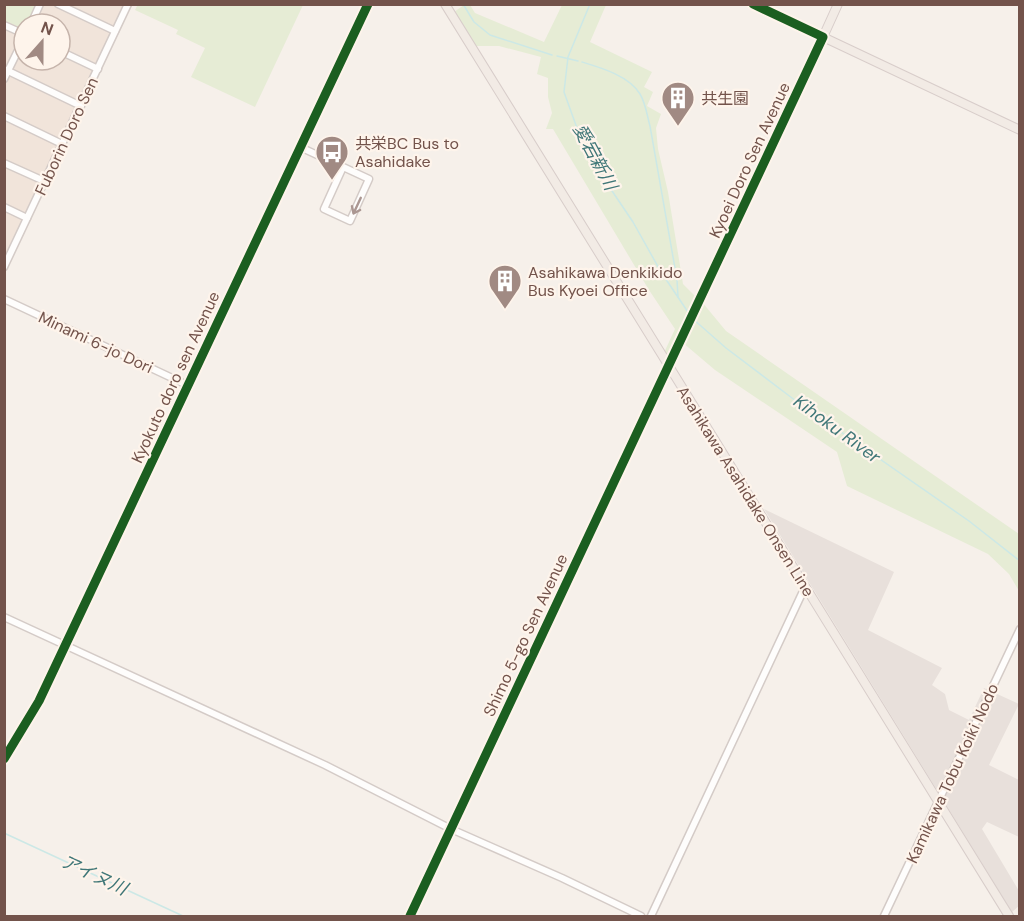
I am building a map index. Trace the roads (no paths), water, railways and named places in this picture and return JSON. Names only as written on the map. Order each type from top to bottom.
[{"type":"main road","name":"Asahikawa Asahidake Onsen Line","points":[[445,4],[1009,916]]},
{"type":"main road","points":[[838,4],[823,38],[1020,130]]},
{"type":"street","points":[[58,4],[115,31]]},
{"type":"street","name":"Fuborin Doro Sen","points":[[4,267],[7,254],[27,218],[128,4]]},
{"type":"street","name":"Kyokuto doro sen Avenue","points":[[4,759],[39,701],[66,645],[368,4]]},
{"type":"street","points":[[753,4],[823,38]]},
{"type":"street","name":"Kyoei Doro Sen Avenue","points":[[668,366],[823,38]]},
{"type":"street","points":[[72,57],[98,69]]},
{"type":"street","points":[[4,79],[6,70],[81,106]]},
{"type":"street","points":[[4,116],[62,144]]},
{"type":"street","points":[[300,147],[369,179],[350,221],[324,209],[343,168]]},
{"type":"street","points":[[4,163],[44,181]]},
{"type":"street","points":[[4,207],[27,218]]},
{"type":"street","name":"Minami 6-jo Dori","points":[[4,299],[188,386]]},
{"type":"street","name":"Shimo 5-go Sen Avenue","points":[[410,916],[668,366]]},
{"type":"street","points":[[651,916],[806,587]]},
{"type":"street","points":[[4,617],[325,765],[451,829],[641,916]]},
{"type":"street","name":"Kamikawa Tobu Koiki Nodo","points":[[884,916],[1020,629]]},
{"type":"waterway","name":"Kihoku River","points":[[463,4],[474,22],[490,35],[552,55]]},
{"type":"waterway","name":"愛宕新川","points":[[590,4],[568,57],[564,92],[582,142],[633,222],[661,272],[690,315]]},
{"type":"waterway","name":"愛宕新川","points":[[557,56],[578,61]]},
{"type":"waterway","name":"Kihoku River","points":[[582,62],[606,70],[629,82],[642,98],[650,126],[676,274]]},
{"type":"waterway","name":"愛宕新川","points":[[677,280],[678,297]]},
{"type":"waterway","name":"Kihoku River","points":[[693,319],[726,348],[792,398],[969,521],[1020,561]]},
{"type":"waterway","name":"アイヌ川","points":[[4,833],[183,916]]},
{"type":"place","name":"共生園","points":[[678,127]]},
{"type":"place","name":"共栄BC Bus to Asahidake","points":[[332,181]]},
{"type":"place","name":"Asahikawa Denkikido Bus Kyoei Office","points":[[505,310]]}]
